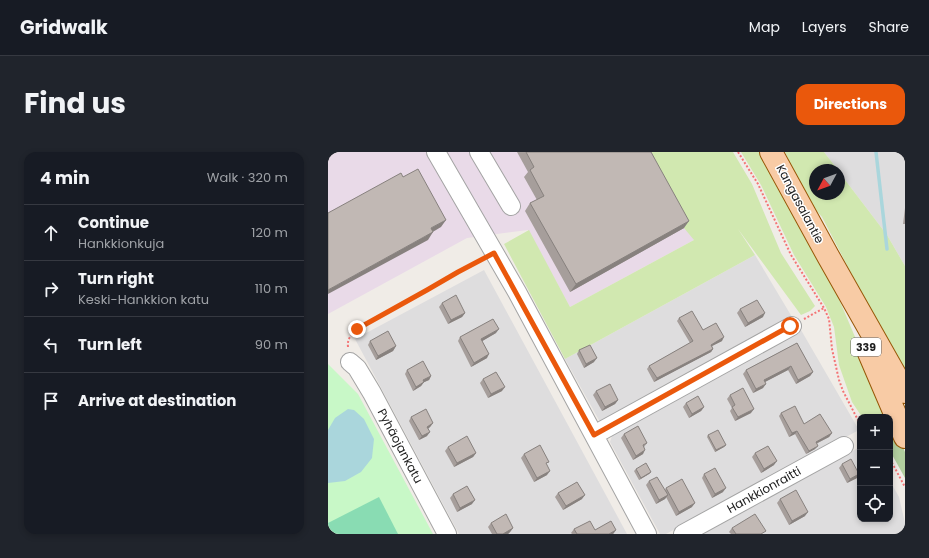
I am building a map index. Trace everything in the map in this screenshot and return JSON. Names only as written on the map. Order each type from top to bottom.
[{"type":"main road","name":"Kangasalantie","points":[[771,152],[905,392]]},
{"type":"main road","name":"Kangasalantie","points":[[828,256],[905,437]]},
{"type":"street","points":[[436,152],[494,253],[647,534]]},
{"type":"street","points":[[479,152],[511,206]]},
{"type":"street","points":[[594,435],[792,326]]},
{"type":"street","name":"Pyhäojankatu","points":[[350,362],[357,368],[372,394],[447,534]]},
{"type":"street","name":"Hankkionraitti","points":[[683,534],[844,446]]},
{"type":"path","points":[[738,152],[758,184],[791,255],[824,308],[829,319],[832,349],[841,386],[857,418]]},
{"type":"path","points":[[350,362],[348,342],[351,335],[357,329],[494,253]]},
{"type":"path","points":[[792,326],[824,308]]},
{"type":"path","points":[[893,465],[905,487]]},
{"type":"shaded area","points":[[328,152],[688,152],[694,240],[570,307],[528,230],[467,238],[328,314]]},
{"type":"shaded area","points":[[824,152],[905,152],[905,266],[887,235],[845,180],[845,164],[833,164]]},
{"type":"shaded area","points":[[755,255],[792,317],[600,422],[565,359]]},
{"type":"shaded area","points":[[484,270],[627,534],[459,534],[355,339]]},
{"type":"shaded area","points":[[801,330],[857,427],[857,431],[666,534],[660,534],[610,442],[613,433]]},
{"type":"shaded area","points":[[857,449],[857,522],[893,522],[893,486],[899,497],[905,523],[905,534],[700,534]]},
{"type":"green space","points":[[642,152],[733,152],[752,184],[781,253],[815,306],[810,311],[801,315],[738,229],[755,255],[565,359],[504,244],[529,230],[570,307],[694,240],[684,228]]},
{"type":"green space","points":[[741,152],[760,152],[833,285],[888,414],[860,414],[852,402],[839,365],[834,327],[826,307],[794,255],[761,185]]},
{"type":"green space","points":[[785,152],[824,152],[833,164],[809,164],[809,200],[845,200],[845,180],[887,235],[905,266],[905,377],[822,217],[809,202]]},
{"type":"green space","points":[[328,364],[358,394],[433,534],[328,534]]},
{"type":"green space","points":[[893,426],[905,452],[905,478],[893,456]]},
{"type":"green space","points":[[379,497],[398,534],[331,534],[328,528],[328,523]]},
{"type":"water","points":[[348,409],[354,410],[364,419],[374,439],[372,458],[361,472],[345,481],[328,483],[328,430],[335,418]]},
{"type":"building","points":[[526,152],[651,152],[689,221],[576,284],[530,203],[544,196],[530,170],[534,167]]},
{"type":"building","points":[[418,169],[446,220],[431,228],[433,232],[328,290],[328,213],[401,173],[403,177]]},
{"type":"building","points":[[456,295],[465,313],[451,320],[442,303]]},
{"type":"building","points":[[757,300],[765,313],[748,323],[740,309]]},
{"type":"building","points":[[692,311],[703,330],[716,323],[724,337],[711,345],[713,349],[657,378],[649,366],[693,341],[679,318]]},
{"type":"building","points":[[493,319],[499,329],[481,339],[489,354],[474,363],[460,337]]},
{"type":"building","points":[[388,331],[396,346],[378,356],[370,341]]},
{"type":"building","points":[[797,343],[813,372],[798,380],[791,366],[764,380],[766,384],[756,389],[746,370]]},
{"type":"building","points":[[590,345],[597,358],[586,364],[579,350]]},
{"type":"building","points":[[423,361],[431,376],[423,380],[424,382],[416,387],[407,370]]},
{"type":"building","points":[[496,372],[505,387],[491,394],[483,379]]},
{"type":"building","points":[[610,384],[618,400],[605,407],[596,391]]},
{"type":"building","points":[[743,388],[754,409],[738,417],[732,407],[735,405],[730,395]]},
{"type":"building","points":[[698,396],[704,407],[692,414],[686,403]]},
{"type":"building","points":[[795,406],[804,424],[820,414],[832,433],[816,442],[818,446],[809,451],[797,431],[792,433],[781,413]]},
{"type":"building","points":[[426,409],[433,423],[427,427],[430,432],[422,436],[411,417]]},
{"type":"building","points":[[638,426],[647,443],[643,445],[645,450],[636,456],[624,434]]},
{"type":"building","points":[[718,430],[726,445],[716,450],[708,435]]},
{"type":"building","points":[[467,436],[476,453],[457,463],[448,447]]},
{"type":"building","points":[[540,445],[549,462],[546,463],[550,471],[537,478],[524,454]]},
{"type":"building","points":[[768,446],[777,461],[764,469],[755,453]]},
{"type":"building","points":[[851,459],[857,470],[857,475],[850,479],[842,464]]},
{"type":"building","points":[[646,463],[651,472],[641,478],[636,469]]},
{"type":"building","points":[[715,468],[726,488],[715,494],[704,474]]},
{"type":"building","points":[[657,477],[668,495],[659,500],[649,481]]},
{"type":"building","points":[[682,479],[695,503],[679,512],[666,488]]},
{"type":"building","points":[[577,482],[585,495],[566,506],[558,493]]},
{"type":"building","points":[[467,486],[475,500],[460,508],[453,494]]},
{"type":"building","points":[[796,490],[808,512],[792,521],[780,499]]},
{"type":"building","points":[[506,514],[513,528],[503,534],[497,534],[491,523]]},
{"type":"building","points":[[755,514],[766,531],[761,534],[736,534],[732,528]]},
{"type":"building","points":[[590,521],[595,530],[611,521],[616,530],[609,534],[577,534],[574,529]]},
{"type":"waterway","points":[[876,152],[887,249]]},
{"type":"route","points":[[357,329],[494,253],[517,292],[594,435],[790,326]]}]
